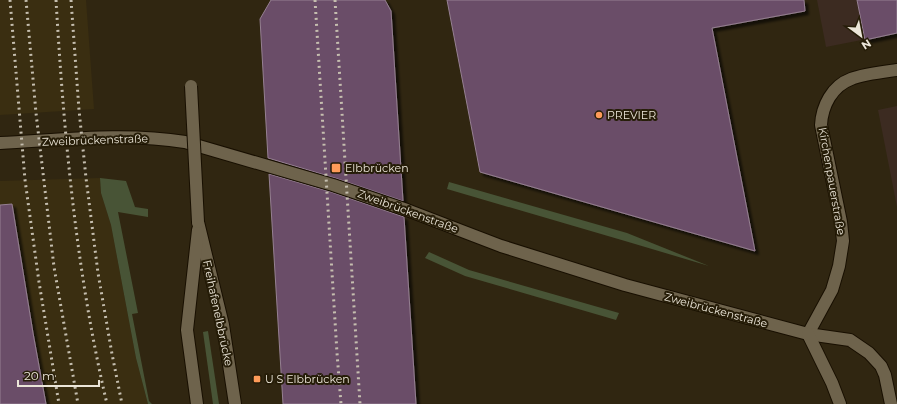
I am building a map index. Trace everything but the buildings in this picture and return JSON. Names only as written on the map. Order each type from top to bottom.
[{"type":"main road","name":"Kirchenpauerstraße","points":[[808,334],[832,290],[839,266],[843,241],[841,222],[821,125],[825,105],[840,85],[851,79],[897,70]]},
{"type":"main road","name":"Freihafenelbbrücke","points":[[192,86],[198,222],[186,330],[197,404]]},
{"type":"main road","name":"Zweibrückenstraße","points":[[0,143],[125,138],[164,139],[185,142],[333,184],[407,210],[501,246],[603,279],[808,334],[850,340],[869,353],[880,366],[885,375],[891,404]]},
{"type":"main road","name":"Freihafenelbbrücke","points":[[198,222],[223,325],[235,404]]},
{"type":"main road","points":[[808,334],[832,383],[840,404]]},
{"type":"shaded area","points":[[0,0],[86,0],[94,109],[0,115]]},
{"type":"shaded area","points":[[817,0],[897,0],[897,33],[826,47]]},
{"type":"shaded area","points":[[897,106],[897,207],[878,110]]},
{"type":"shaded area","points":[[100,178],[101,193],[111,225],[136,358],[148,404],[0,404],[0,181]]},
{"type":"green space","points":[[100,178],[126,181],[135,207],[148,209],[148,217],[118,212],[138,313],[132,314],[149,401],[152,404],[148,404],[136,358],[111,225],[101,193]]},
{"type":"green space","points":[[449,182],[627,233],[709,266],[447,189]]},
{"type":"green space","points":[[429,252],[469,270],[619,313],[616,320],[465,276],[425,258]]},
{"type":"green space","points":[[208,331],[219,404],[213,404],[203,332]]},
{"type":"railway","points":[[10,0],[25,180],[39,282],[59,404]]},
{"type":"railway","points":[[26,0],[36,113],[54,267],[78,404]]},
{"type":"railway","points":[[56,0],[67,152],[79,254],[96,354],[107,404]]},
{"type":"railway","points":[[71,0],[79,110],[86,178],[98,273],[122,404]]},
{"type":"railway","points":[[315,0],[341,404]]},
{"type":"railway","points":[[335,0],[360,404]]},
{"type":"place","name":"PREVIER","points":[[599,115]]},
{"type":"place","name":"Elbbrücken","points":[[336,168]]},
{"type":"place","name":"U S Elbbrücken","points":[[257,379]]}]
